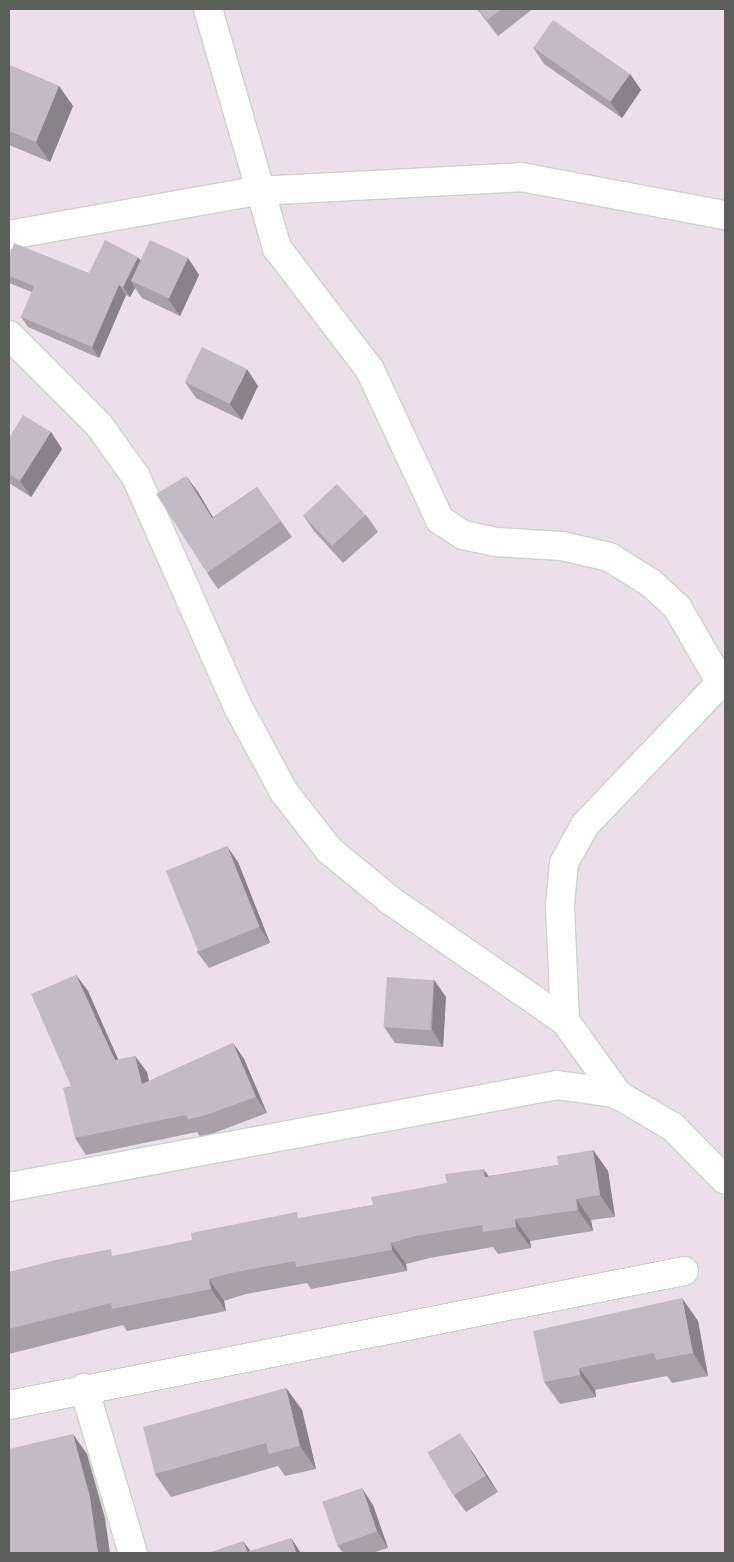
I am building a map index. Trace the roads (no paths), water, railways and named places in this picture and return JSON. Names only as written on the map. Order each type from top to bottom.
[{"type":"street","points":[[208,9],[257,191],[277,248],[370,370],[440,520],[463,535],[489,540],[562,546],[609,557],[650,582],[676,607],[723,680],[585,825],[564,864],[560,905],[565,1021]]},
{"type":"street","points":[[9,235],[257,191],[521,177],[725,215]]},
{"type":"street","points":[[9,335],[99,425],[136,477],[238,707],[284,792],[329,850],[391,901],[565,1021],[619,1096]]},
{"type":"street","points":[[9,1187],[557,1085],[619,1096],[673,1127],[725,1180]]},
{"type":"street","points":[[9,1405],[84,1388],[684,1271]]},
{"type":"street","points":[[84,1388],[133,1553]]}]
